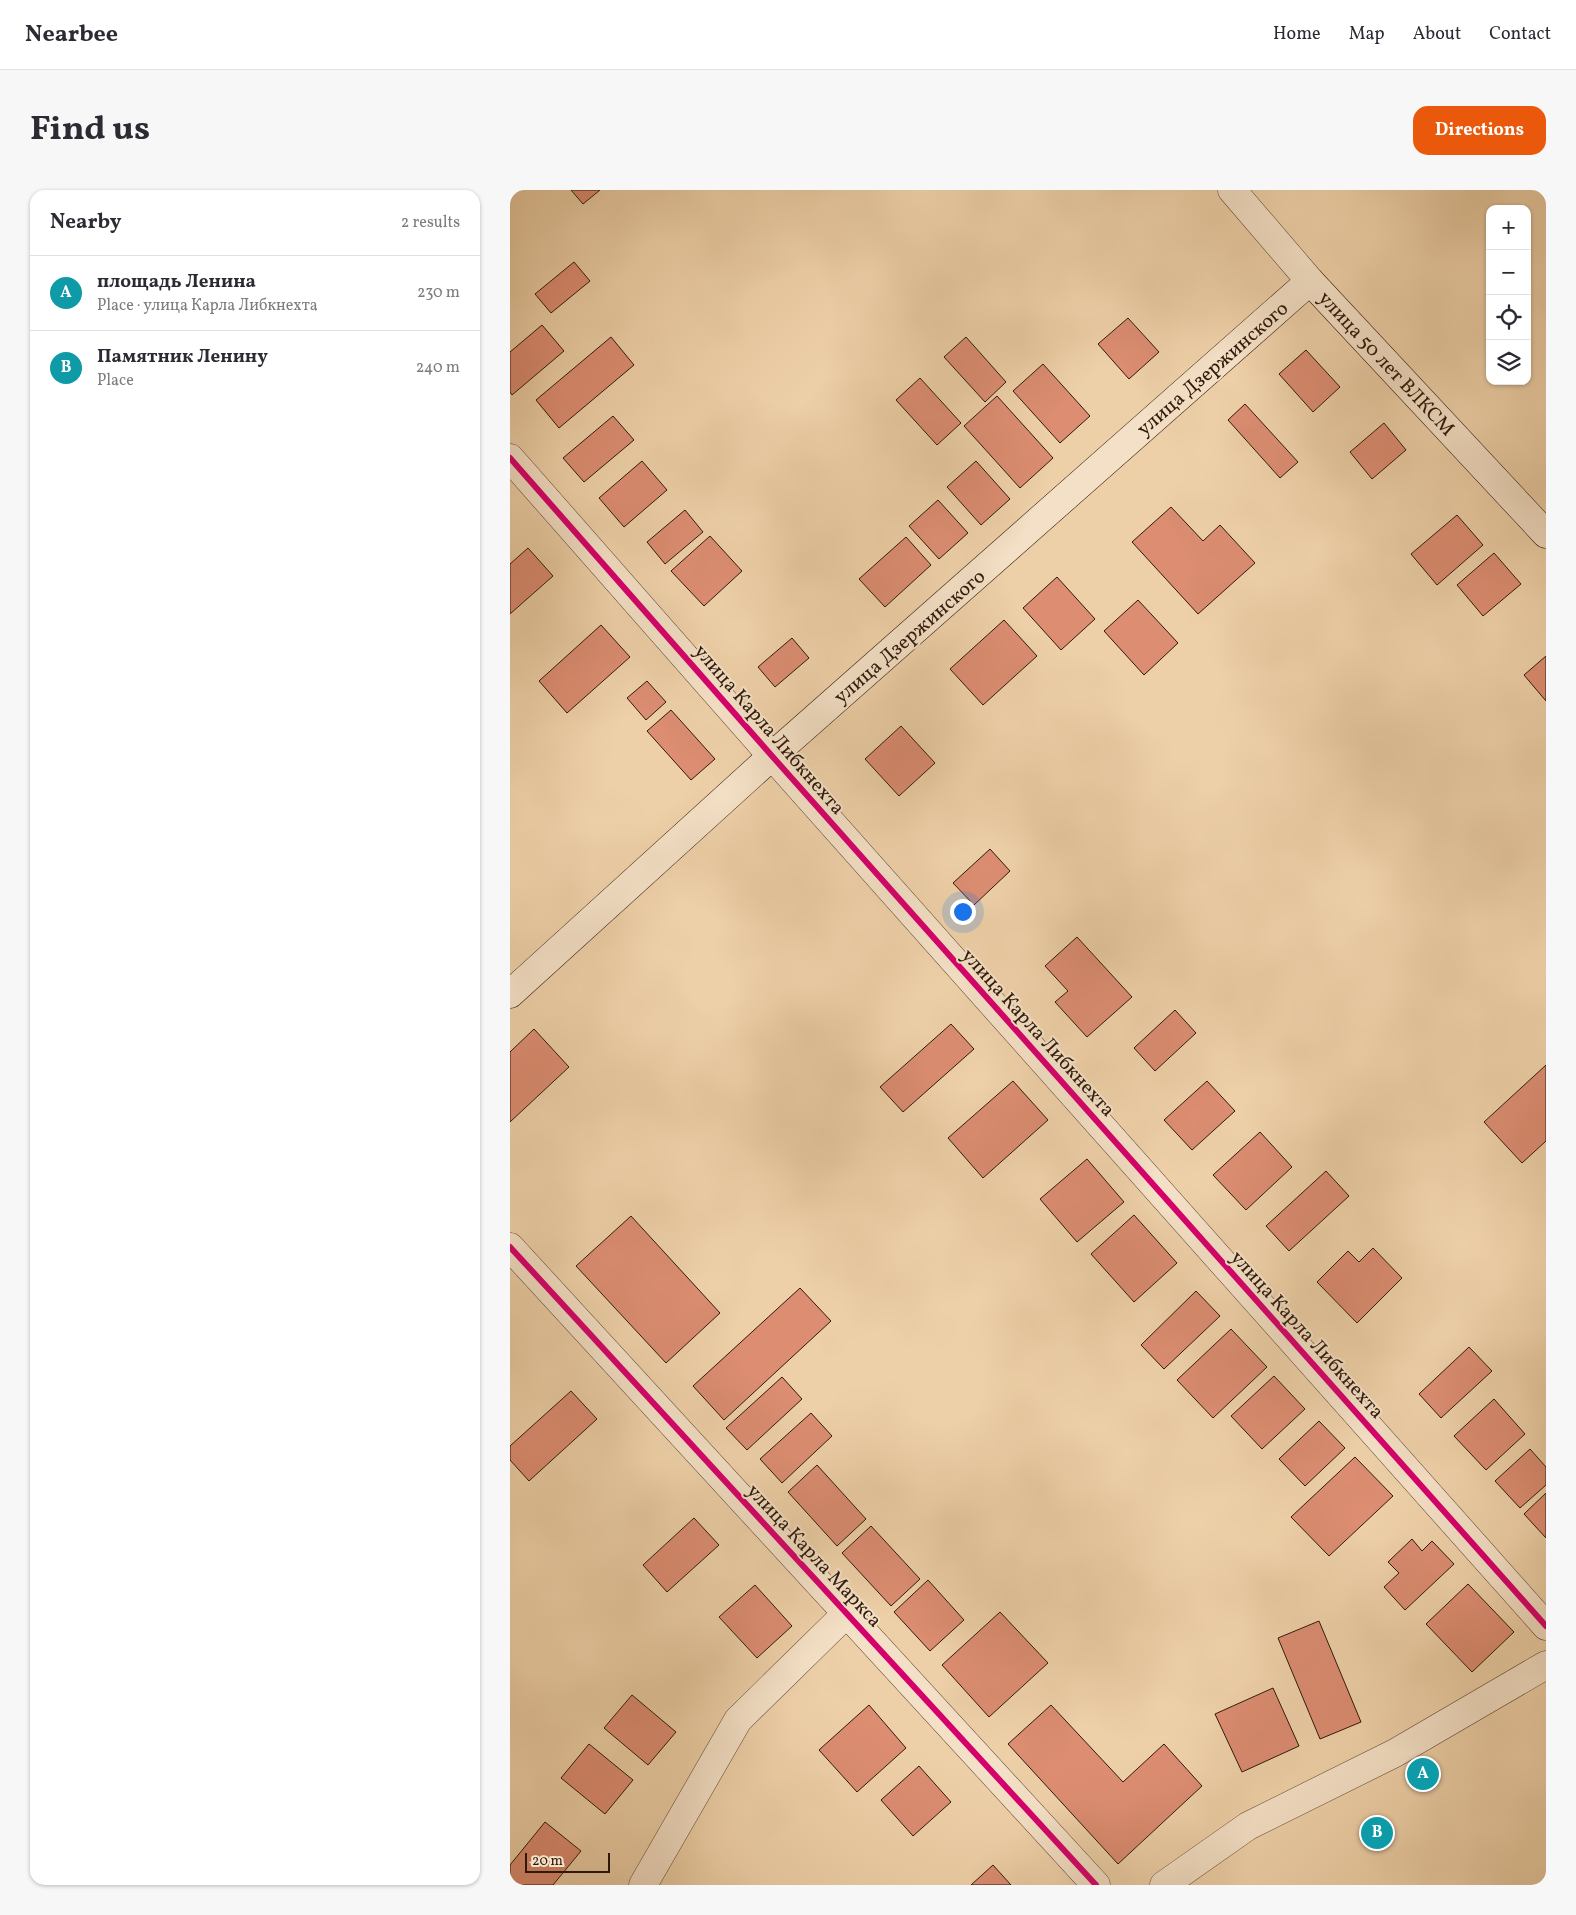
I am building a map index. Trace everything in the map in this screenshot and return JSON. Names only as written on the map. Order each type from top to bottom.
[{"type":"street","name":"улица 50 лет ВЛКСМ","points":[[1232,190],[1310,281],[1546,534]]},
{"type":"street","name":"улица Дзержинского","points":[[510,994],[772,756],[1310,281]]},
{"type":"street","name":"улица Карла Либкнехта","points":[[510,458],[772,756],[1546,1626]]},
{"type":"street","name":"улица Карла Маркса","points":[[510,1247],[1096,1885]]},
{"type":"street","points":[[643,1885],[738,1720],[847,1613]]},
{"type":"street","points":[[1164,1885],[1248,1826],[1395,1753],[1546,1665]]},
{"type":"building","points":[[571,190],[600,190],[583,204]]},
{"type":"building","points":[[574,262],[590,281],[551,313],[535,294]]},
{"type":"building","points":[[1128,318],[1159,352],[1129,379],[1098,344]]},
{"type":"building","points":[[542,325],[564,351],[512,395],[510,392],[510,352]]},
{"type":"building","points":[[611,337],[634,365],[559,428],[536,400]]},
{"type":"building","points":[[966,337],[1006,382],[985,402],[944,357]]},
{"type":"building","points":[[1306,350],[1340,387],[1313,412],[1279,374]]},
{"type":"building","points":[[1043,364],[1090,416],[1060,443],[1013,391]]},
{"type":"building","points":[[920,378],[961,423],[937,445],[896,400]]},
{"type":"building","points":[[997,396],[1053,458],[1020,488],[964,426]]},
{"type":"building","points":[[1245,404],[1298,462],[1280,478],[1228,420]]},
{"type":"building","points":[[613,416],[634,440],[584,482],[563,458]]},
{"type":"building","points":[[1384,423],[1406,450],[1372,479],[1350,452]]},
{"type":"building","points":[[642,461],[667,490],[624,527],[599,498]]},
{"type":"building","points":[[976,461],[1010,499],[981,525],[947,487]]},
{"type":"building","points":[[938,500],[968,533],[939,559],[909,526]]},
{"type":"building","points":[[1171,507],[1203,541],[1220,525],[1255,563],[1198,614],[1132,542]]},
{"type":"building","points":[[685,510],[703,532],[665,564],[647,542]]},
{"type":"building","points":[[1457,515],[1483,545],[1437,585],[1411,554]]},
{"type":"building","points":[[710,536],[742,571],[704,606],[671,571]]},
{"type":"building","points":[[906,537],[931,565],[885,607],[859,579]]},
{"type":"building","points":[[528,548],[553,576],[510,614],[510,564]]},
{"type":"building","points":[[1494,553],[1521,584],[1483,616],[1457,585]]},
{"type":"building","points":[[1057,577],[1095,619],[1061,650],[1023,608]]},
{"type":"building","points":[[1138,600],[1178,643],[1144,675],[1104,631]]},
{"type":"building","points":[[1004,620],[1037,656],[983,705],[950,669]]},
{"type":"building","points":[[601,625],[630,657],[567,713],[539,681]]},
{"type":"building","points":[[792,638],[809,658],[775,687],[758,667]]},
{"type":"building","points":[[1546,656],[1546,701],[1524,675]]},
{"type":"building","points":[[647,681],[666,702],[646,720],[627,698]]},
{"type":"building","points":[[671,710],[715,759],[691,780],[647,731]]},
{"type":"building","points":[[901,726],[935,763],[899,796],[865,759]]},
{"type":"building","points":[[990,849],[1010,871],[974,905],[953,883]]},
{"type":"building","points":[[1077,937],[1132,997],[1087,1037],[1055,1002],[1068,991],[1045,966]]},
{"type":"building","points":[[1175,1010],[1196,1033],[1155,1071],[1134,1048]]},
{"type":"building","points":[[951,1024],[974,1049],[903,1112],[880,1087]]},
{"type":"building","points":[[534,1029],[569,1067],[510,1122],[510,1052]]},
{"type":"building","points":[[1546,1065],[1546,1141],[1522,1163],[1484,1122]]},
{"type":"building","points":[[1013,1081],[1048,1120],[983,1178],[948,1138]]},
{"type":"building","points":[[1207,1081],[1235,1111],[1192,1150],[1164,1120]]},
{"type":"building","points":[[1260,1132],[1292,1167],[1246,1210],[1213,1175]]},
{"type":"building","points":[[1087,1159],[1124,1202],[1077,1242],[1040,1199]]},
{"type":"building","points":[[1326,1171],[1349,1196],[1289,1251],[1266,1226]]},
{"type":"building","points":[[1134,1215],[1177,1263],[1134,1302],[1091,1254]]},
{"type":"building","points":[[631,1216],[720,1313],[666,1363],[576,1266]]},
{"type":"building","points":[[1373,1248],[1402,1278],[1357,1323],[1317,1282],[1348,1251],[1359,1262]]},
{"type":"building","points":[[800,1288],[831,1321],[724,1420],[693,1386]]},
{"type":"building","points":[[1196,1291],[1220,1316],[1164,1369],[1141,1345]]},
{"type":"building","points":[[1231,1329],[1267,1367],[1213,1418],[1177,1380]]},
{"type":"building","points":[[1469,1347],[1492,1371],[1441,1418],[1419,1394]]},
{"type":"building","points":[[1274,1376],[1305,1409],[1262,1449],[1231,1416]]},
{"type":"building","points":[[782,1377],[802,1399],[747,1450],[726,1428]]},
{"type":"building","points":[[571,1391],[597,1419],[529,1481],[510,1460],[510,1446]]},
{"type":"building","points":[[1494,1399],[1525,1434],[1486,1470],[1454,1436]]},
{"type":"building","points":[[811,1413],[832,1436],[782,1483],[760,1459]]},
{"type":"building","points":[[1319,1421],[1345,1448],[1305,1486],[1279,1459]]},
{"type":"building","points":[[1530,1449],[1546,1467],[1546,1485],[1520,1508],[1495,1481]]},
{"type":"building","points":[[1355,1457],[1393,1496],[1329,1556],[1291,1517]]},
{"type":"building","points":[[817,1465],[866,1519],[837,1546],[788,1492]]},
{"type":"building","points":[[1546,1493],[1546,1538],[1524,1514]]},
{"type":"building","points":[[694,1518],[719,1545],[667,1592],[643,1565]]},
{"type":"building","points":[[871,1526],[920,1579],[891,1606],[842,1553]]},
{"type":"building","points":[[1412,1539],[1422,1551],[1432,1541],[1454,1564],[1405,1610],[1384,1587],[1399,1573],[1388,1562]]},
{"type":"building","points":[[928,1580],[964,1620],[930,1651],[894,1612]]},
{"type":"building","points":[[1468,1584],[1514,1632],[1472,1672],[1426,1624]]},
{"type":"building","points":[[755,1585],[792,1626],[757,1658],[719,1617]]},
{"type":"building","points":[[1000,1612],[1048,1663],[989,1717],[942,1665]]},
{"type":"building","points":[[1319,1621],[1361,1722],[1320,1739],[1278,1638]]},
{"type":"building","points":[[1273,1688],[1299,1746],[1242,1772],[1215,1714]]},
{"type":"building","points":[[632,1695],[676,1732],[648,1765],[604,1728]]},
{"type":"building","points":[[869,1705],[906,1748],[857,1792],[819,1750]]},
{"type":"building","points":[[1051,1705],[1123,1782],[1164,1744],[1202,1786],[1118,1864],[1008,1744]]},
{"type":"building","points":[[589,1744],[633,1780],[605,1814],[561,1778]]},
{"type":"building","points":[[919,1766],[951,1802],[913,1836],[881,1800]]},
{"type":"building","points":[[545,1822],[581,1851],[553,1885],[515,1885],[510,1881],[510,1865]]},
{"type":"building","points":[[993,1865],[1011,1885],[971,1885]]},
{"type":"cycle path","points":[[510,458],[772,756],[1546,1626]]},
{"type":"cycle path","points":[[510,1247],[1096,1885]]},
{"type":"place","name":"площадь Ленина","points":[[1423,1774]]},
{"type":"place","name":"Памятник Ленину","points":[[1377,1833]]}]
